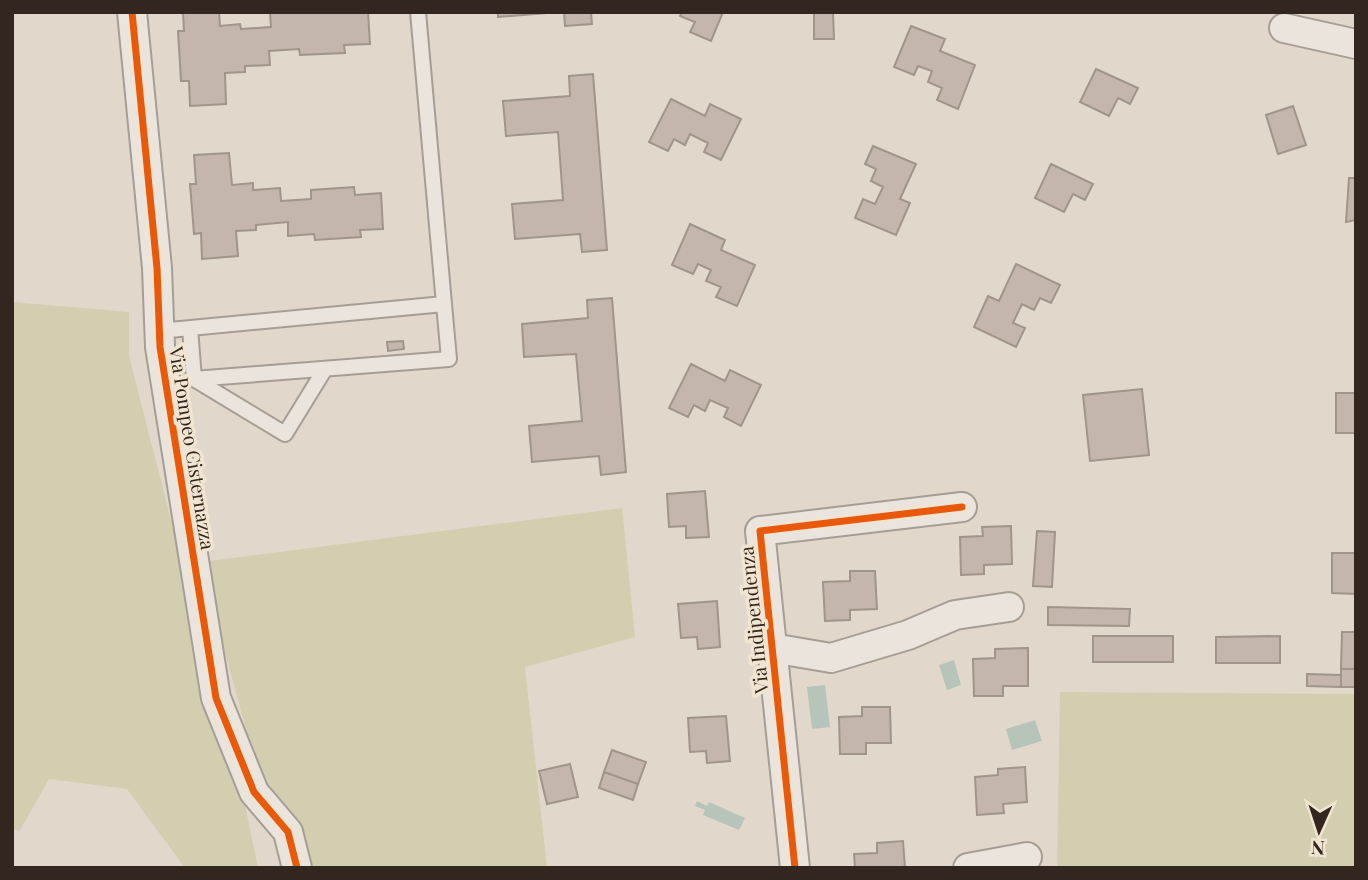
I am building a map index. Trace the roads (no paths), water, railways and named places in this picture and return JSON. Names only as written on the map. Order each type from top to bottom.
[{"type":"street","name":"Via Pompeo Cisternazza","points":[[132,12],[157,268],[160,347],[216,698],[254,792],[288,832],[297,868]]},
{"type":"street","points":[[1284,28],[1356,44]]},
{"type":"street","name":"Via Indipendenza","points":[[795,868],[760,531],[962,507]]},
{"type":"street","points":[[772,648],[831,658],[908,635],[955,615],[1009,607]]},
{"type":"street","points":[[968,868],[1027,857]]},
{"type":"lane","points":[[194,379],[449,359],[418,12]]},
{"type":"lane","points":[[159,331],[444,304]]},
{"type":"lane","points":[[190,328],[194,379]]},
{"type":"lane","points":[[194,379],[285,434],[325,369]]}]
